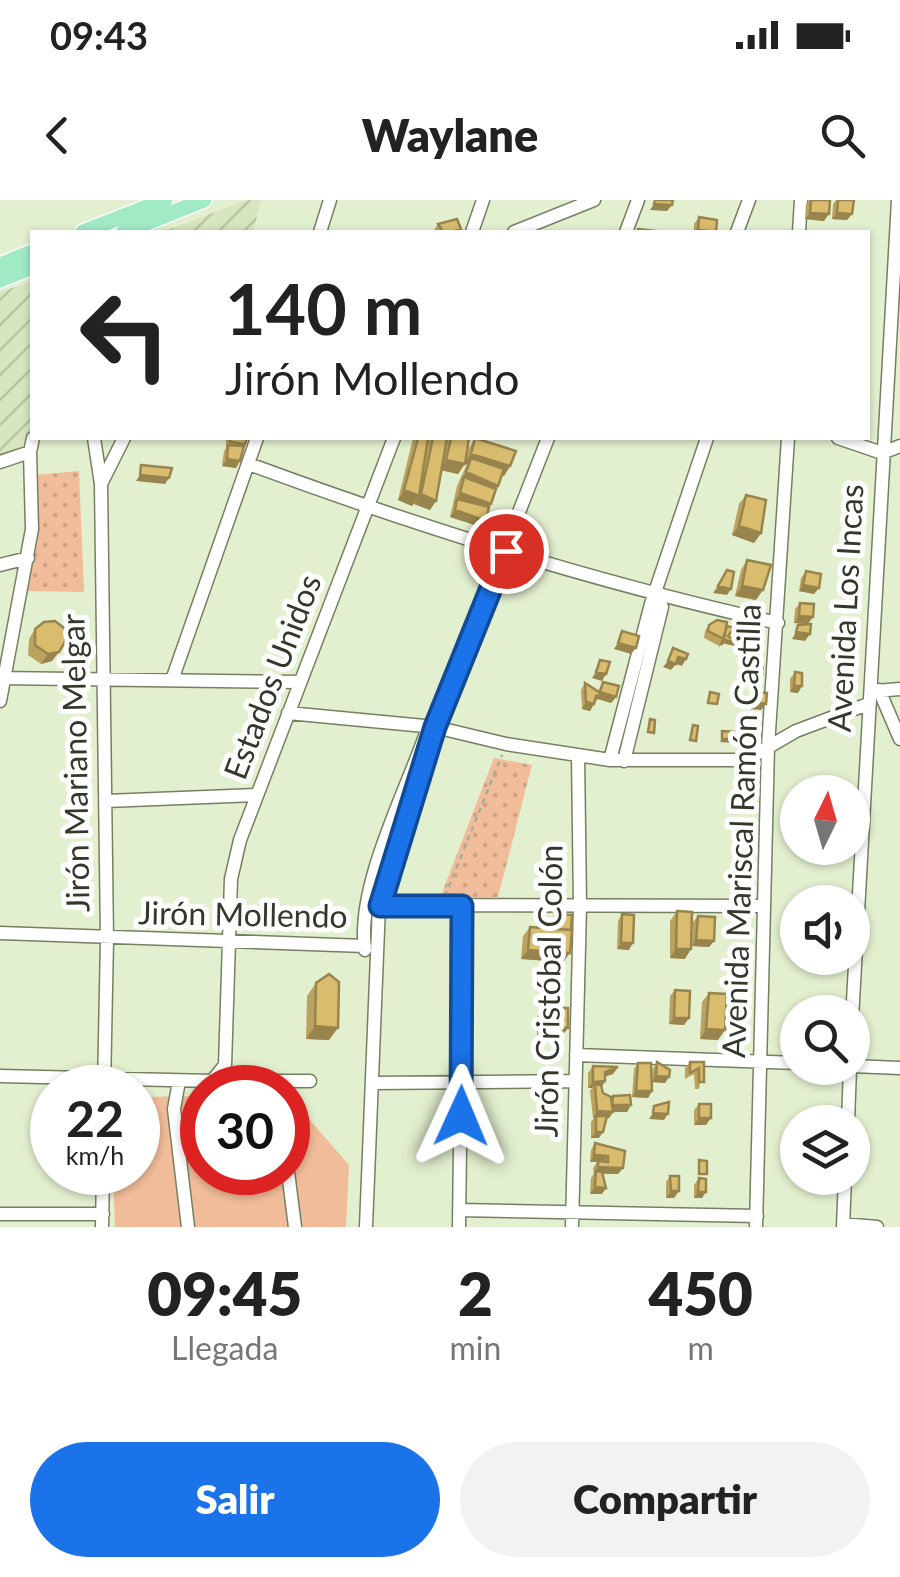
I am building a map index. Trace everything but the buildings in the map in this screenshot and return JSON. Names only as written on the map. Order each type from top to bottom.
[{"type":"main road","points":[[120,228],[138,212],[166,200]]},
{"type":"main road","points":[[138,212],[204,200]]},
{"type":"main road","points":[[0,265],[30,253]]},
{"type":"main road","points":[[0,280],[30,269]]},
{"type":"street","points":[[321,230],[330,200]]},
{"type":"street","points":[[473,230],[483,200]]},
{"type":"street","points":[[519,230],[594,200]]},
{"type":"street","points":[[627,230],[638,200]]},
{"type":"street","points":[[738,230],[749,200]]},
{"type":"street","points":[[799,230],[801,200]]},
{"type":"street","name":"Avenida Los Incas","points":[[853,995],[898,200]]},
{"type":"street","name":"Jirón Mariano Melgar","points":[[94,440],[100,484],[106,802],[104,1065]]},
{"type":"street","points":[[100,484],[123,440]]},
{"type":"street","points":[[172,680],[256,440]]},
{"type":"street","name":"Estados Unidos","points":[[224,1065],[232,879],[288,713],[393,440]]},
{"type":"street","points":[[366,1227],[380,906],[435,727],[547,440]]},
{"type":"street","points":[[618,761],[651,604],[657,596],[705,440]]},
{"type":"street","name":"Avenida Mariscal Ramón Castilla","points":[[757,1222],[768,746],[788,440]]},
{"type":"street","points":[[844,440],[882,453],[900,446]]},
{"type":"street","points":[[0,462],[31,445],[32,529],[0,701]]},
{"type":"street","points":[[249,464],[506,551],[657,596],[778,623]]},
{"type":"street","points":[[0,565],[28,558]]},
{"type":"street","points":[[3,677],[300,682]]},
{"type":"street","points":[[288,713],[435,727],[506,744],[618,761],[746,760],[796,730],[872,695],[900,688]]},
{"type":"street","points":[[872,695],[900,739]]},
{"type":"street","points":[[374,1006],[363,930],[372,884],[426,734],[435,727]]},
{"type":"street","name":"Jirón Cristóbal Colón","points":[[572,1220],[580,906],[578,755]]},
{"type":"street","points":[[106,802],[258,795]]},
{"type":"street","name":"Jirón Mollendo","points":[[380,906],[764,906]]},
{"type":"street","points":[[459,1227],[462,906]]},
{"type":"street","name":"Jirón Mollendo","points":[[0,933],[365,946]]},
{"type":"street","points":[[576,1054],[780,1062]]},
{"type":"street","points":[[870,1067],[900,1068]]},
{"type":"street","points":[[0,1076],[30,1078]]},
{"type":"street","points":[[160,1081],[179,1080],[174,1109],[180,1153]]},
{"type":"street","points":[[374,1082],[462,1085],[575,1081]]},
{"type":"street","points":[[0,1214],[103,1221],[103,1195]]},
{"type":"street","points":[[185,1195],[188,1227]]},
{"type":"street","points":[[291,1195],[295,1227]]},
{"type":"street","points":[[844,1195],[843,1225],[877,1227]]},
{"type":"street","points":[[459,1210],[572,1220],[757,1222]]},
{"type":"path","points":[[441,906],[506,744]]},
{"type":"shaded area","points":[[247,200],[261,200],[254,230],[167,230]]},
{"type":"shaded area","points":[[30,282],[30,431],[26,460],[0,467],[0,292]]},
{"type":"shaded area","points":[[79,471],[84,592],[25,591],[35,475]]},
{"type":"shaded area","points":[[494,758],[532,765],[498,897],[440,898]]},
{"type":"shaded area","points":[[180,1096],[180,1195],[310,1195],[310,1120],[349,1165],[346,1227],[115,1227],[114,1195],[160,1195],[160,1097]]},
{"type":"route","points":[[461,1116],[462,906],[380,906],[435,727],[506,551]]}]
